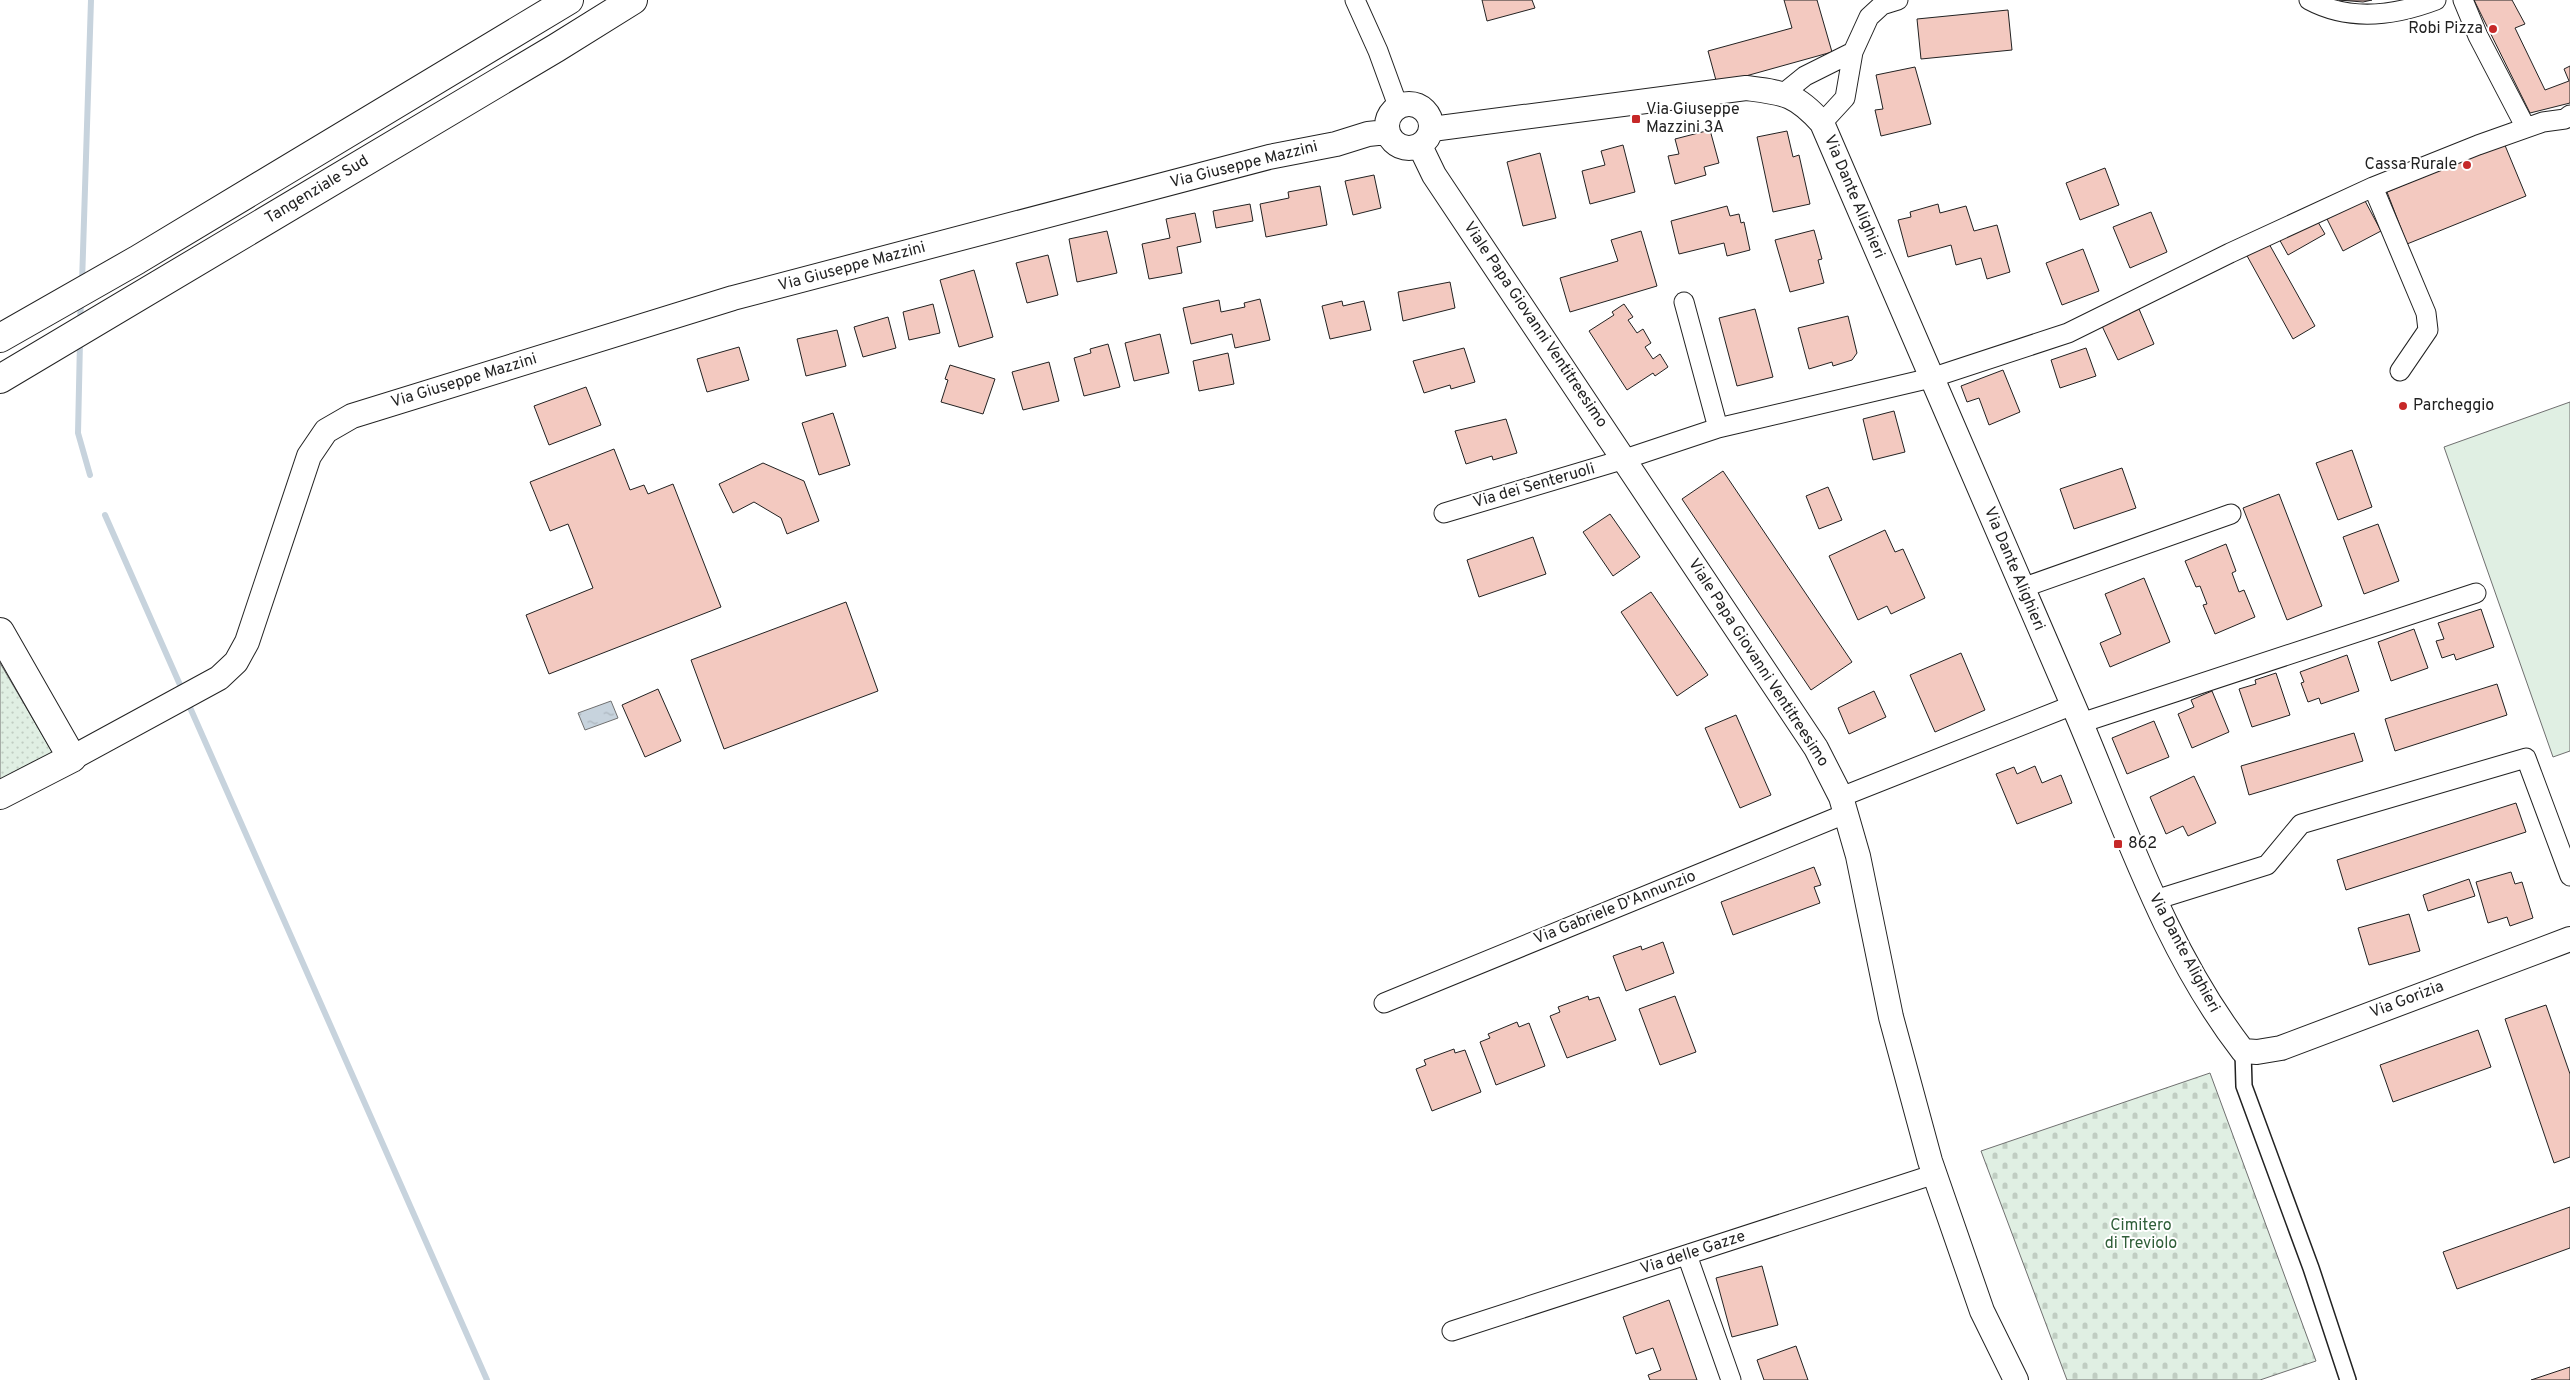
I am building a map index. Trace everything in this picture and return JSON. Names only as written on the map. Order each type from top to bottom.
[{"type":"highway","name":"Tangenziale Sud","points":[[0,338],[137,260],[569,0]]},
{"type":"highway","name":"Tangenziale Sud","points":[[0,379],[556,48],[632,0]]},
{"type":"highway","points":[[0,632],[72,758],[0,795]]},
{"type":"street","points":[[1355,0],[1378,51],[1398,106]]},
{"type":"street","points":[[1822,123],[1845,98],[1853,52],[1869,17],[1882,5],[1898,0]]},
{"type":"street","points":[[2309,0],[2323,7],[2349,14],[2372,15],[2412,8],[2436,0]]},
{"type":"street","points":[[2463,0],[2478,36],[2526,128]]},
{"type":"street","points":[[1426,138],[1431,119],[1426,110],[1418,105],[1398,106],[1389,118],[1387,132],[1398,146],[1406,149],[1426,138],[1746,88],[1784,93],[1805,76],[1853,52]]},
{"type":"street","name":"Via Dante Alighieri","points":[[1784,93],[1805,104],[1822,123],[2077,714],[2155,900],[2224,1027],[2242,1051]]},
{"type":"street","name":"Via dei Senteruoli","points":[[1444,513],[1625,459],[1718,428],[1931,378],[2068,333],[2230,253],[2373,187],[2478,145],[2543,122],[2568,119]]},
{"type":"street","name":"Via Giuseppe Mazzini","points":[[72,758],[218,678],[236,662],[245,646],[301,474],[312,450],[326,431],[360,412],[733,298],[1269,157],[1336,144],[1368,134],[1387,132]]},
{"type":"street","name":"Viale Papa Giovanni Ventitreesimo","points":[[1426,138],[1434,175],[1816,748],[1843,805],[1858,856],[1891,1017],[1935,1174],[1982,1311],[2016,1380]]},
{"type":"street","points":[[2373,187],[2426,313],[2428,330],[2400,371]]},
{"type":"street","points":[[1684,302],[1718,428]]},
{"type":"street","points":[[2022,588],[2231,514]]},
{"type":"street","name":"Via Gabriele D'Annunzio","points":[[1384,1003],[1843,805],[2077,714],[2476,593]]},
{"type":"street","points":[[2155,900],[2267,865],[2301,824],[2526,758],[2570,876]]},
{"type":"street","name":"Via Gorizia","points":[[2242,1051],[2257,1052],[2281,1048],[2570,938]]},
{"type":"street","points":[[2242,1051],[2244,1086],[2311,1268],[2348,1380]]},
{"type":"street","name":"Via delle Gazze","points":[[1452,1331],[1935,1174]]},
{"type":"street","points":[[1687,1255],[1731,1380]]},
{"type":"green space","points":[[2570,402],[2570,751],[2553,757],[2444,447]]},
{"type":"green space","points":[[0,663],[54,755],[0,782]]},
{"type":"green space","name":"Cimitero di Treviolo","points":[[2210,1073],[2316,1361],[2260,1380],[2067,1380],[1981,1151]]},
{"type":"water","points":[[611,701],[618,718],[585,730],[578,713]]},
{"type":"building","points":[[1482,0],[1532,0],[1535,8],[1487,21]]},
{"type":"building","points":[[1784,0],[1817,0],[1832,52],[1717,84],[1708,51],[1792,28]]},
{"type":"building","points":[[2339,0],[2372,0],[2363,2]]},
{"type":"building","points":[[2474,0],[2512,0],[2525,24],[2515,28],[2545,90],[2569,81],[2564,69],[2570,66],[2570,103],[2530,113]]},
{"type":"building","points":[[2008,10],[2012,50],[1921,59],[1917,19]]},
{"type":"building","points":[[1915,67],[1931,124],[1881,136],[1875,110],[1883,109],[1876,75]]},
{"type":"building","points":[[1710,130],[1719,163],[1704,167],[1706,175],[1675,184],[1668,156],[1679,154],[1675,139]]},
{"type":"building","points":[[1787,131],[1793,157],[1799,155],[1810,204],[1773,212],[1757,137]]},
{"type":"building","points":[[2504,143],[2526,196],[2407,244],[2387,192]]},
{"type":"building","points":[[1623,145],[1635,192],[1590,204],[1582,171],[1605,165],[1601,151]]},
{"type":"building","points":[[1540,153],[1556,218],[1523,226],[1507,162]]},
{"type":"building","points":[[2105,168],[2119,205],[2080,220],[2066,183]]},
{"type":"building","points":[[1374,175],[1381,208],[1353,215],[1345,181]]},
{"type":"building","points":[[1320,186],[1327,225],[1266,237],[1260,204],[1289,198],[1288,192]]},
{"type":"building","points":[[2364,199],[2381,231],[2343,251],[2327,219]]},
{"type":"building","points":[[1250,204],[1253,221],[1216,228],[1213,211]]},
{"type":"building","points":[[1938,204],[1940,213],[1966,206],[1974,231],[1997,225],[2010,272],[1987,279],[1981,258],[1956,265],[1951,245],[1908,257],[1898,220],[1911,217],[1910,212]]},
{"type":"building","points":[[1727,206],[1730,216],[1739,214],[1741,223],[1744,222],[1750,250],[1727,256],[1724,243],[1679,254],[1671,221]]},
{"type":"building","points":[[2151,212],[2167,252],[2130,268],[2113,227]]},
{"type":"building","points":[[1195,213],[1201,242],[1177,247],[1182,273],[1149,279],[1142,244],[1170,238],[1166,219]]},
{"type":"building","points":[[2315,217],[2325,234],[2288,255],[2278,237]]},
{"type":"building","points":[[1814,230],[1822,259],[1818,260],[1824,283],[1790,292],[1775,240]]},
{"type":"building","points":[[1107,231],[1117,273],[1077,282],[1069,239]]},
{"type":"building","points":[[1641,231],[1657,286],[1570,312],[1560,278],[1618,261],[1611,240]]},
{"type":"building","points":[[2268,242],[2315,326],[2293,339],[2246,254]]},
{"type":"building","points":[[2083,249],[2099,291],[2062,305],[2046,263]]},
{"type":"building","points":[[1048,255],[1058,295],[1027,303],[1016,263]]},
{"type":"building","points":[[974,270],[993,337],[959,347],[940,280]]},
{"type":"building","points":[[1450,282],[1455,308],[1403,321],[1398,292]]},
{"type":"building","points":[[1260,299],[1270,340],[1235,348],[1232,334],[1191,344],[1183,308],[1219,300],[1221,312],[1245,307],[1244,303]]},
{"type":"building","points":[[1342,301],[1343,306],[1364,301],[1371,330],[1330,339],[1322,306]]},
{"type":"building","points":[[933,304],[940,333],[909,340],[903,312]]},
{"type":"building","points":[[1624,304],[1633,317],[1628,320],[1637,333],[1643,329],[1651,343],[1645,347],[1653,359],[1660,354],[1668,367],[1655,376],[1653,373],[1627,390],[1589,331],[1614,315],[1612,312]]},
{"type":"building","points":[[1755,309],[1773,377],[1737,386],[1719,318]]},
{"type":"building","points":[[2139,309],[2154,344],[2118,360],[2102,326]]},
{"type":"building","points":[[1848,316],[1857,353],[1852,360],[1833,366],[1832,362],[1809,369],[1798,328]]},
{"type":"building","points":[[888,317],[896,348],[863,357],[854,327]]},
{"type":"building","points":[[837,330],[846,366],[806,376],[797,339]]},
{"type":"building","points":[[1160,334],[1169,373],[1134,381],[1125,343]]},
{"type":"building","points":[[1108,344],[1120,387],[1084,396],[1074,358],[1091,353],[1090,349]]},
{"type":"building","points":[[739,347],[749,380],[707,392],[697,359]]},
{"type":"building","points":[[1464,348],[1475,382],[1451,389],[1450,385],[1424,393],[1413,361]]},
{"type":"building","points":[[2086,348],[2096,376],[2060,388],[2051,360]]},
{"type":"building","points":[[1228,353],[1234,384],[1199,391],[1193,361]]},
{"type":"building","points":[[1049,362],[1059,401],[1023,410],[1012,372]]},
{"type":"building","points":[[950,365],[995,379],[983,414],[941,402],[948,380],[945,379]]},
{"type":"building","points":[[2003,370],[2020,412],[1989,425],[1979,398],[1967,402],[1961,386]]},
{"type":"building","points":[[586,387],[601,425],[549,445],[534,406]]},
{"type":"building","points":[[1894,411],[1905,452],[1873,460],[1863,419]]},
{"type":"building","points":[[833,413],[850,465],[819,475],[802,423]]},
{"type":"building","points":[[1506,419],[1517,453],[1493,460],[1492,456],[1466,464],[1455,431]]},
{"type":"building","points":[[614,449],[630,490],[644,485],[648,494],[673,484],[721,607],[549,674],[526,615],[593,588],[568,524],[550,531],[530,482]]},
{"type":"building","points":[[2352,450],[2372,507],[2338,520],[2316,463]]},
{"type":"building","points":[[763,463],[804,481],[819,521],[787,534],[781,518],[754,502],[733,513],[719,484]]},
{"type":"building","points":[[2122,468],[2136,508],[2074,529],[2060,489]]},
{"type":"building","points":[[1723,471],[1852,662],[1811,690],[1682,499]]},
{"type":"building","points":[[1828,487],[1842,520],[1819,529],[1806,496]]},
{"type":"building","points":[[2279,494],[2322,606],[2287,620],[2243,508]]},
{"type":"building","points":[[1610,514],[1640,557],[1613,576],[1583,532]]},
{"type":"building","points":[[2378,524],[2399,581],[2364,594],[2343,537]]},
{"type":"building","points":[[1885,530],[1895,552],[1903,549],[1925,598],[1891,614],[1887,606],[1858,620],[1829,556]]},
{"type":"building","points":[[1533,537],[1546,574],[1479,597],[1467,560]]},
{"type":"building","points":[[2226,544],[2236,571],[2232,573],[2239,592],[2244,590],[2255,617],[2215,634],[2203,605],[2207,604],[2200,586],[2196,587],[2185,561]]},
{"type":"building","points":[[2144,578],[2170,642],[2110,667],[2100,643],[2121,634],[2105,594]]},
{"type":"building","points":[[1651,592],[1708,675],[1677,696],[1621,612]]},
{"type":"building","points":[[846,602],[878,691],[724,749],[691,660]]},
{"type":"building","points":[[2481,609],[2494,647],[2456,660],[2454,654],[2442,658],[2436,641],[2444,639],[2438,623]]},
{"type":"building","points":[[2414,629],[2428,668],[2391,681],[2378,642]]},
{"type":"building","points":[[1961,653],[1985,710],[1935,732],[1910,675]]},
{"type":"building","points":[[2347,655],[2359,691],[2321,704],[2319,698],[2308,702],[2301,683],[2304,682],[2300,672]]},
{"type":"building","points":[[2276,673],[2290,715],[2252,727],[2239,689],[2256,684],[2255,680]]},
{"type":"building","points":[[2497,684],[2507,715],[2395,751],[2385,719]]},
{"type":"building","points":[[658,689],[681,741],[645,757],[622,705]]},
{"type":"building","points":[[1874,691],[1886,717],[1849,734],[1838,708]]},
{"type":"building","points":[[2212,691],[2229,732],[2192,748],[2178,714],[2194,707],[2191,700]]},
{"type":"building","points":[[1736,715],[1771,795],[1740,808],[1705,728]]},
{"type":"building","points":[[2154,721],[2169,757],[2127,774],[2112,738]]},
{"type":"building","points":[[2354,733],[2363,761],[2249,795],[2241,766]]},
{"type":"building","points":[[2035,766],[2042,783],[2061,775],[2072,803],[2017,824],[1996,774],[2014,767],[2017,774]]},
{"type":"building","points":[[2194,776],[2216,823],[2188,836],[2183,826],[2166,834],[2150,797]]},
{"type":"building","points":[[2516,803],[2526,832],[2346,890],[2337,860]]},
{"type":"building","points":[[1814,867],[1821,885],[1814,887],[1820,903],[1733,935],[1721,902]]},
{"type":"building","points":[[2511,872],[2515,884],[2522,882],[2533,918],[2510,926],[2507,917],[2488,923],[2476,882]]},
{"type":"building","points":[[2469,879],[2475,896],[2428,911],[2423,895]]},
{"type":"building","points":[[2409,914],[2420,951],[2369,965],[2358,928]]},
{"type":"building","points":[[1663,942],[1674,973],[1626,991],[1613,956],[1641,946],[1642,950]]},
{"type":"building","points":[[1588,996],[1589,1000],[1599,997],[1616,1040],[1567,1058],[1550,1016],[1560,1012],[1558,1007]]},
{"type":"building","points":[[1675,996],[1696,1052],[1660,1065],[1639,1009]]},
{"type":"building","points":[[2546,1005],[2570,1074],[2570,1157],[2554,1163],[2505,1019]]},
{"type":"building","points":[[1517,1022],[1519,1027],[1529,1023],[1545,1066],[1496,1085],[1480,1042],[1490,1038],[1488,1034]]},
{"type":"building","points":[[2478,1030],[2491,1067],[2393,1102],[2380,1065]]},
{"type":"building","points":[[1454,1049],[1455,1053],[1465,1050],[1481,1092],[1432,1111],[1416,1069],[1426,1065],[1424,1060]]},
{"type":"building","points":[[2570,1207],[2570,1248],[2457,1289],[2443,1252]]},
{"type":"building","points":[[1762,1266],[1778,1325],[1732,1337],[1716,1278]]},
{"type":"building","points":[[1669,1300],[1697,1380],[1650,1380],[1648,1375],[1661,1370],[1653,1348],[1636,1354],[1623,1317]]},
{"type":"building","points":[[1796,1346],[1808,1380],[1764,1380],[1757,1360]]},
{"type":"building","points":[[2570,1367],[2570,1380],[2531,1380]]},
{"type":"waterway","points":[[82,283],[91,0]]},
{"type":"waterway","points":[[80,323],[81,301]]},
{"type":"waterway","points":[[80,341],[78,433],[90,475]]},
{"type":"waterway","points":[[105,515],[487,1380]]},
{"type":"place","name":"Robi Pizza","points":[[2493,29]]},
{"type":"place","name":"Via Giuseppe Mazzini 3A","points":[[1636,119]]},
{"type":"place","name":"Cassa Rurale","points":[[2467,165]]},
{"type":"place","name":"Parcheggio","points":[[2403,406]]},
{"type":"place","name":"862","points":[[2118,844]]}]
